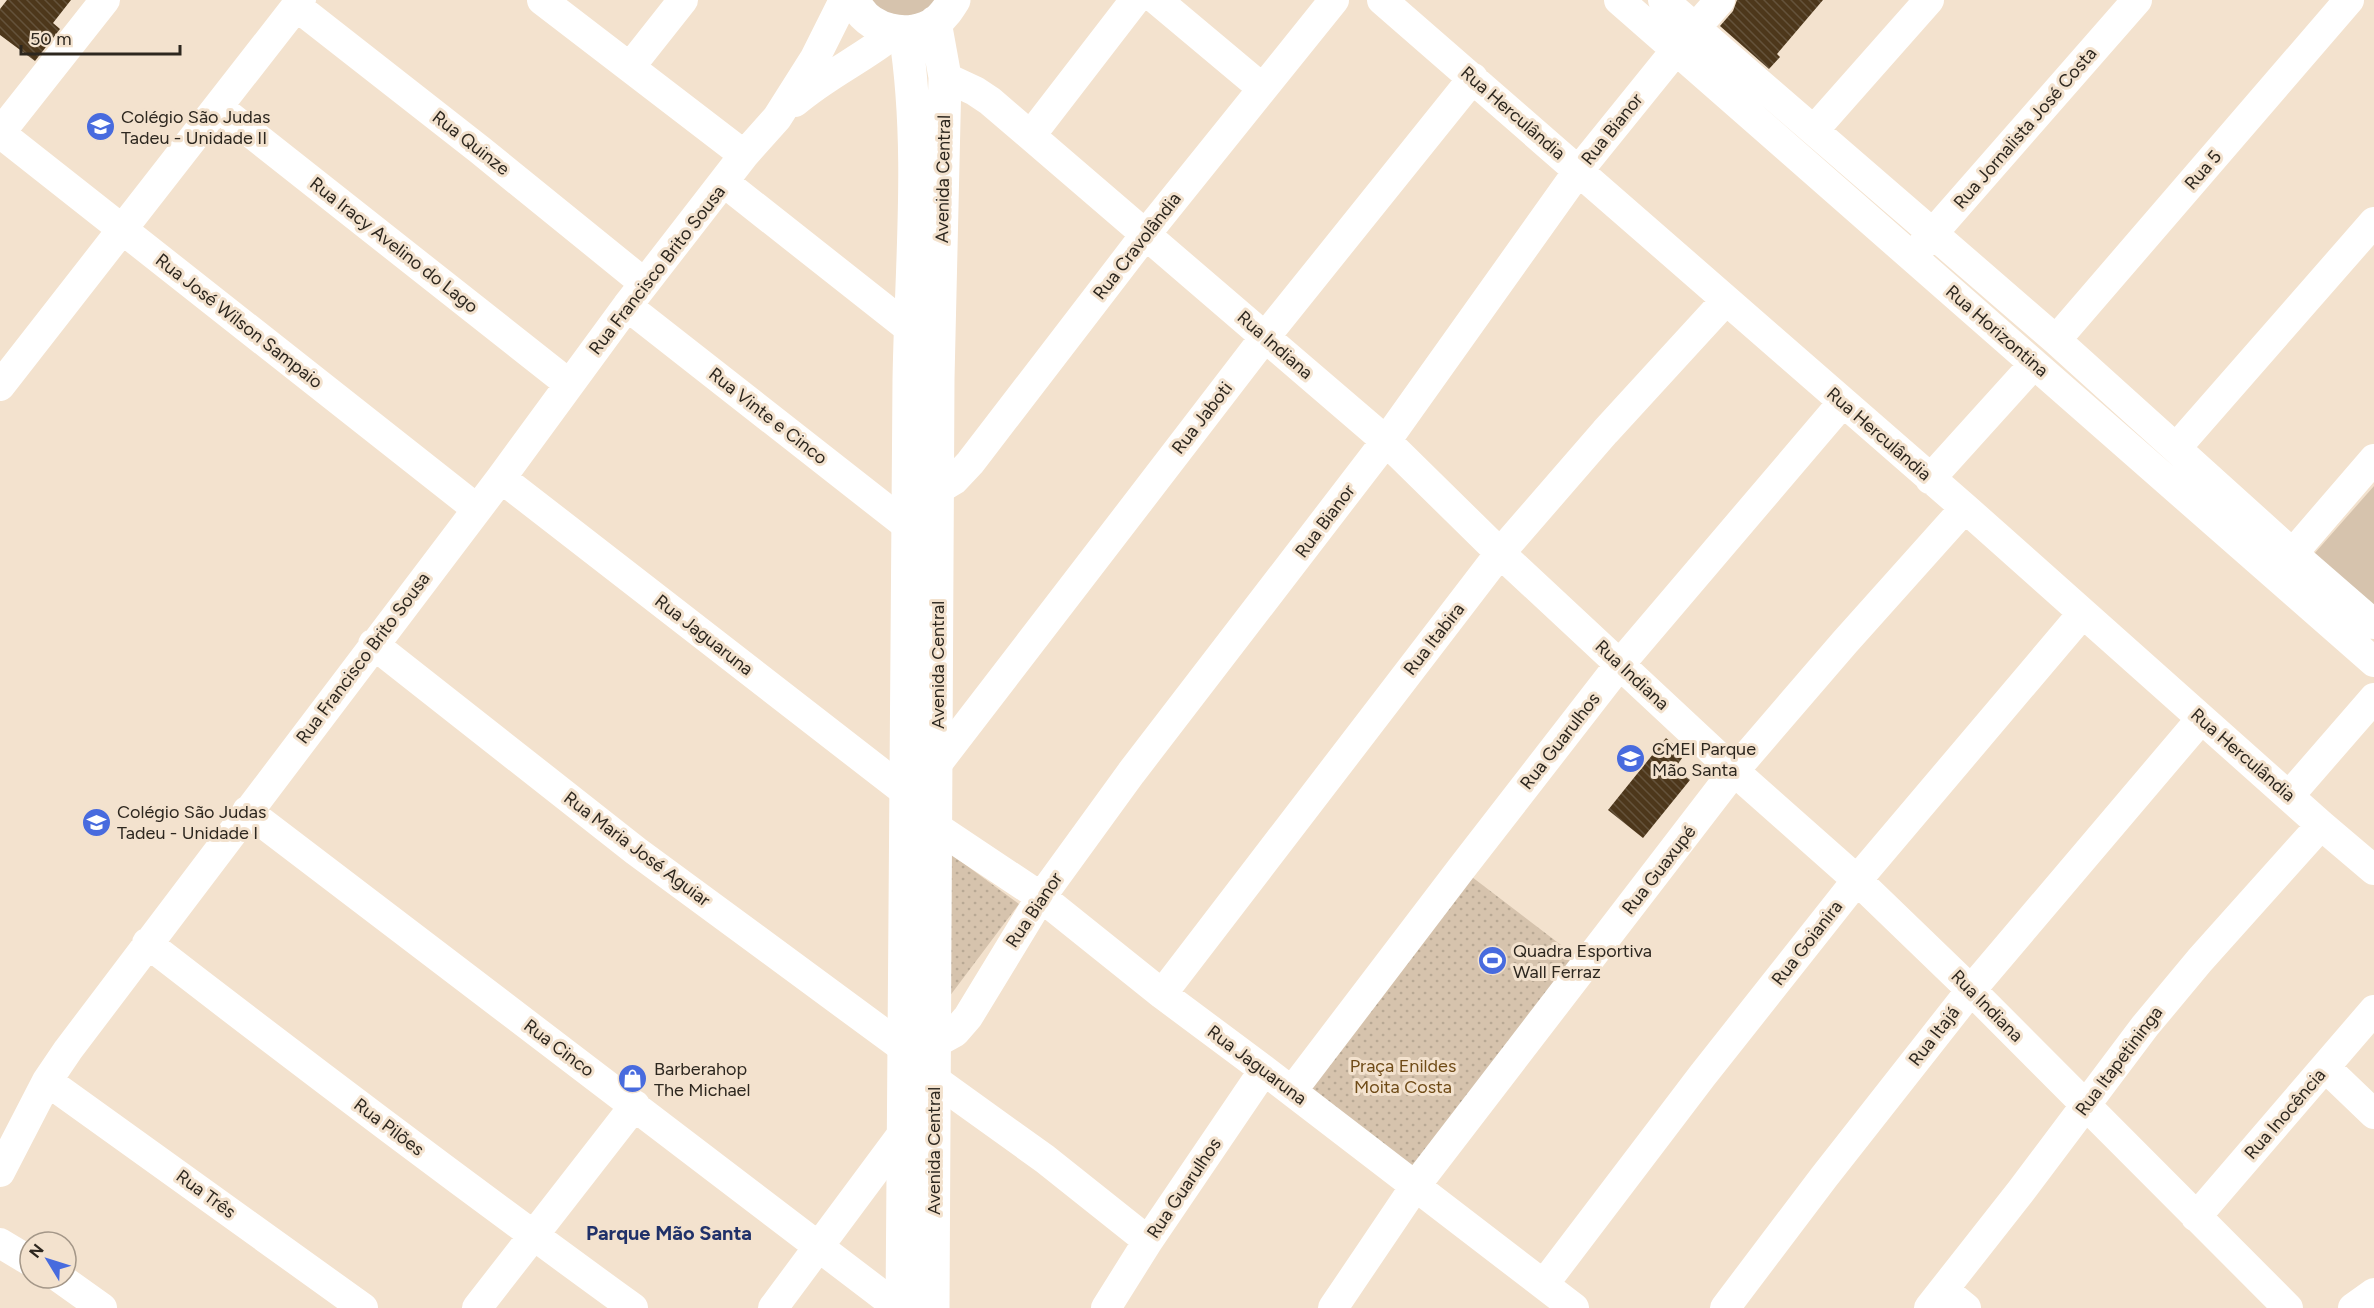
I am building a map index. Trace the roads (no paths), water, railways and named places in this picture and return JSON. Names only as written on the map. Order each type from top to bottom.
[{"type":"main road","points":[[854,0],[866,17],[880,27],[923,22]]},
{"type":"main road","name":"Avenida Central","points":[[923,22],[945,77],[924,380],[909,527],[907,793],[920,1046],[935,1080],[933,1308]]},
{"type":"main road","name":"Avenida Central","points":[[901,1308],[903,1134],[920,1046],[936,827],[939,489],[924,380],[910,329],[914,231],[913,95],[923,22]]},
{"type":"street","points":[[0,133],[105,0]]},
{"type":"street","points":[[542,0],[744,155]]},
{"type":"street","points":[[630,68],[684,0]]},
{"type":"street","points":[[777,118],[814,58],[844,0]]},
{"type":"street","points":[[1030,135],[1135,0]]},
{"type":"street","points":[[1157,0],[1262,88]]},
{"type":"street","name":"Rua Cravolândia","points":[[939,489],[954,480],[970,463],[1145,235],[1334,0]]},
{"type":"street","name":"Rua Herculândia","points":[[1382,0],[1965,508],[2374,870]]},
{"type":"street","name":"Rua Horizontina","points":[[1619,0],[2034,364],[2283,563],[2374,624]]},
{"type":"street","name":"Rua Horizontina","points":[[1663,0],[2177,447],[2374,662]]},
{"type":"street","name":"Rua Bianor","points":[[920,1046],[955,1032],[968,1017],[1041,897],[1131,773],[1386,441],[1579,170],[1676,50],[1720,0]]},
{"type":"street","points":[[1814,130],[1929,0]]},
{"type":"street","name":"Rua Jornalista José Costa","points":[[1913,257],[2137,0]]},
{"type":"street","points":[[0,386],[298,3]]},
{"type":"street","name":"Rua Quinze","points":[[298,3],[480,150],[636,294]]},
{"type":"street","name":"Rua 5","points":[[2056,340],[2340,3]]},
{"type":"street","points":[[777,118],[812,87],[837,70],[923,22]]},
{"type":"street","name":"Rua Indiana","points":[[945,77],[975,91],[1030,135],[1386,441],[1500,553],[1734,771],[1857,880],[2086,1104],[2288,1308]]},
{"type":"street","name":"Rua Jaboti","points":[[937,764],[1265,337],[1473,78]]},
{"type":"street","name":"Rua Iracy Avelino do Lago","points":[[218,107],[569,384]]},
{"type":"street","name":"Rua Francisco Brito Sousa","points":[[0,1172],[47,1081],[147,943],[501,478],[636,294],[725,183],[744,155],[777,118]]},
{"type":"street","name":"Rua José Wilson Sampaio","points":[[0,133],[477,508]]},
{"type":"street","points":[[725,183],[910,329]]},
{"type":"street","points":[[2177,447],[2374,222]]},
{"type":"street","name":"Rua Vinte e Cinco","points":[[636,294],[909,527]]},
{"type":"street","name":"Rua Itabira","points":[[1162,994],[1500,553],[1605,432],[1726,300]]},
{"type":"street","points":[[1930,479],[2034,364]]},
{"type":"street","name":"Rua Guarulhos","points":[[1292,1091],[1620,664],[1843,402]]},
{"type":"street","points":[[2283,563],[2374,459]]},
{"type":"street","name":"Rua Jaguaruna","points":[[501,478],[907,793]]},
{"type":"street","name":"Rua Guaxupé","points":[[1333,1308],[1416,1185],[1734,771],[1965,508]]},
{"type":"street","name":"Rua Goianira","points":[[1544,1284],[1702,1076],[1857,880],[2083,613]]},
{"type":"street","name":"Rua Maria José Aguiar","points":[[373,644],[636,851],[920,1046]]},
{"type":"street","points":[[2289,796],[2374,698]]},
{"type":"street","name":"Rua Itajá","points":[[1725,1308],[1831,1168],[1971,990],[2201,719]]},
{"type":"street","name":"Rua Cinco","points":[[247,811],[635,1105],[817,1247],[901,1308]]},
{"type":"street","name":"Rua Itapetininga","points":[[1946,1302],[2021,1191],[2145,1026],[2200,960],[2321,825]]},
{"type":"street","name":"Rua Jaguaruna","points":[[936,827],[1041,897],[1162,994],[1416,1185],[1569,1306]]},
{"type":"street","name":"Rua Pilões","points":[[147,943],[534,1236],[633,1308]]},
{"type":"street","name":"Rua Inocência","points":[[2196,1217],[2374,1010]]},
{"type":"street","points":[[2325,1067],[2374,1114]]},
{"type":"street","name":"Rua Guarulhos","points":[[1106,1308],[1148,1241],[1264,1070]]},
{"type":"street","points":[[935,1080],[1045,1159],[1148,1241]]},
{"type":"street","name":"Rua Três","points":[[47,1081],[363,1308]]},
{"type":"street","points":[[477,1308],[635,1105]]},
{"type":"street","points":[[773,1308],[903,1134]]},
{"type":"street","points":[[0,1243],[18,1254]]},
{"type":"street","points":[[77,1290],[102,1308]]},
{"type":"street","points":[[2353,1308],[2374,1293]]},
{"type":"place","name":"Colégio São Judas Tadeu - Unidade II","points":[[100,127]]},
{"type":"place","name":"CMEI Parque Mão Santa","points":[[1631,759]]},
{"type":"place","name":"Colégio São Judas Tadeu - Unidade I","points":[[96,822]]},
{"type":"place","name":"Quadra Esportiva Wall Ferraz","points":[[1492,961]]},
{"type":"place","name":"Barberahop The Michael","points":[[633,1079]]},
{"type":"district","name":"Parque Mão Santa","points":[[669,1233]]},
{"type":"park label","name":"Praça Enildes Moita Costa","points":[[1403,1076]]}]
